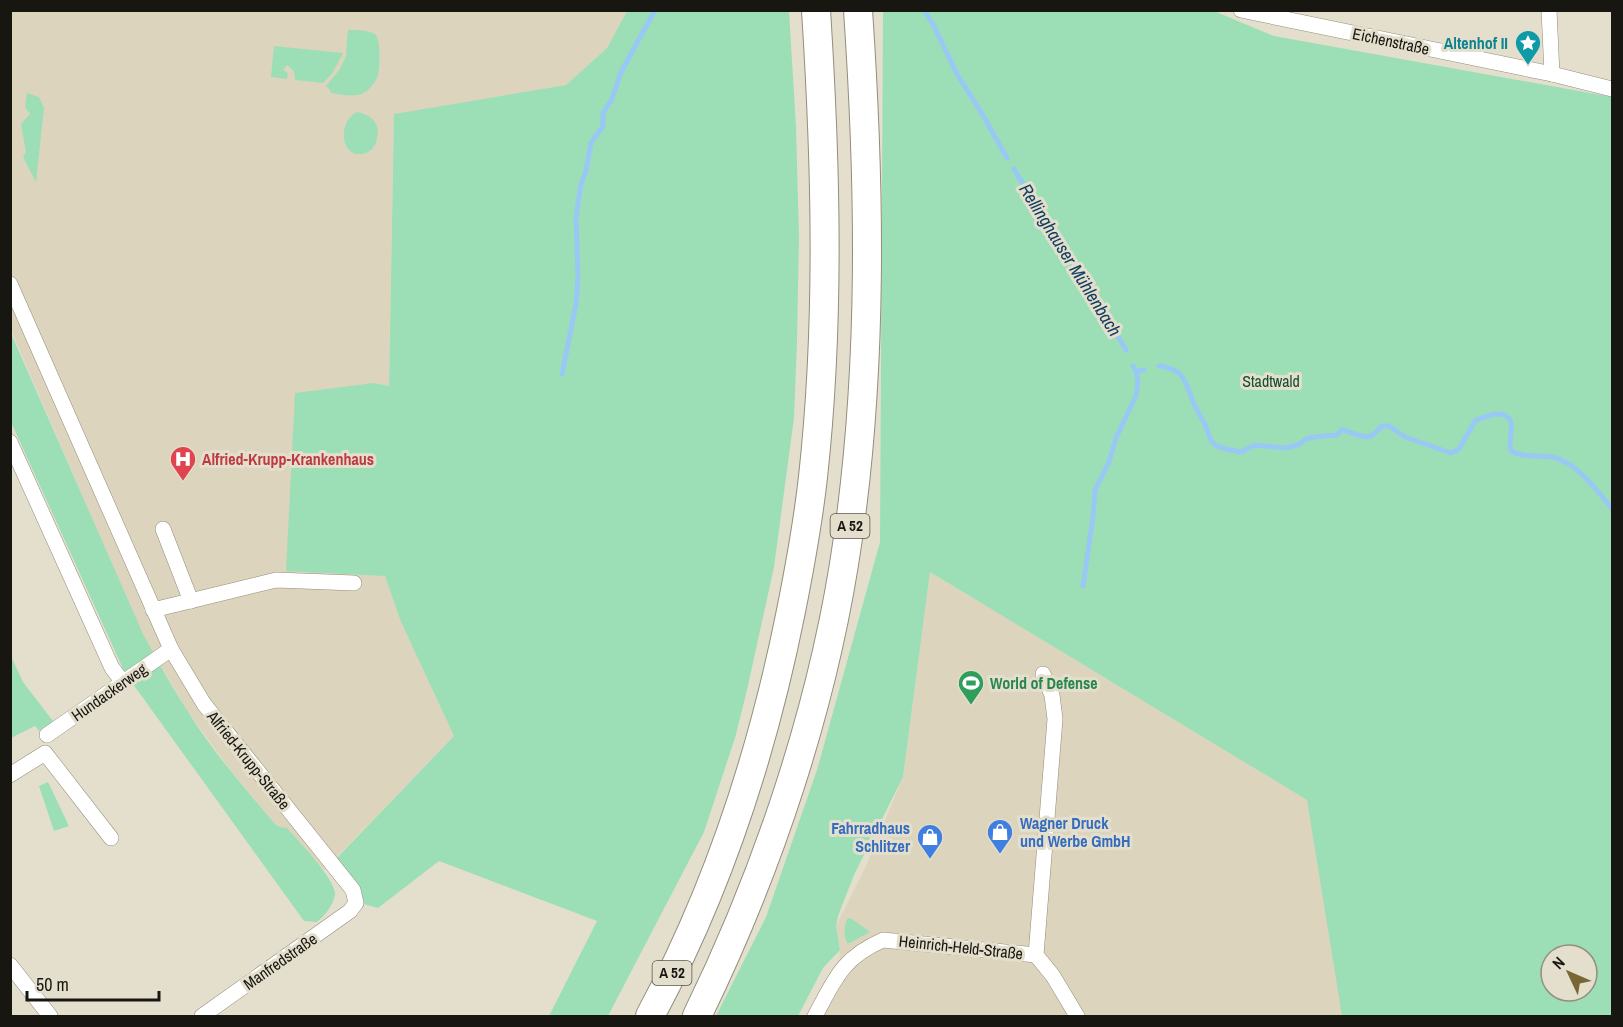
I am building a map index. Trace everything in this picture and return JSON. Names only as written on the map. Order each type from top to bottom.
[{"type":"highway","name":"A 52","points":[[650,1017],[680,957],[717,870],[753,766],[785,643],[806,530],[813,477],[825,295],[824,169],[816,10]]},
{"type":"highway","name":"A 52","points":[[697,1017],[741,919],[789,788],[810,717],[828,642],[848,540],[859,445],[867,297],[866,144],[858,10]]},
{"type":"street","name":"Eichenstraße","points":[[1241,10],[1552,74],[1612,89]]},
{"type":"street","points":[[1549,10],[1552,74]]},
{"type":"street","name":"Alfried-Krupp-Straße","points":[[10,284],[171,649],[204,704],[353,890],[356,903]]},
{"type":"street","points":[[10,442],[112,668],[123,682]]},
{"type":"street","points":[[163,529],[190,600]]},
{"type":"street","points":[[153,610],[276,580],[354,583]]},
{"type":"street","name":"Hundackerweg","points":[[47,735],[171,649]]},
{"type":"street","name":"Heinrich-Held-Straße","points":[[1043,674],[1052,695],[1055,719],[1036,955],[1053,976],[1077,1017]]},
{"type":"street","points":[[10,775],[45,753],[111,838]]},
{"type":"street","name":"Manfredstraße","points":[[202,1017],[350,911],[356,903]]},
{"type":"street","name":"Heinrich-Held-Straße","points":[[815,1017],[843,968],[859,953],[883,940],[1036,955]]},
{"type":"street","points":[[10,965],[50,1017]]},
{"type":"shaded area","name":"Alfried-Krupp-Krankenhaus","points":[[10,11],[627,11],[607,48],[566,85],[394,115],[385,576],[401,622],[454,736],[324,870],[286,828],[275,824],[229,768],[188,712],[142,634],[11,330]]},
{"type":"shaded area","points":[[930,572],[1309,801],[1343,1016],[817,1016],[839,974],[840,950],[836,926],[866,866],[903,777]]},
{"type":"green space","points":[[627,11],[789,11],[796,127],[799,237],[794,418],[774,567],[735,738],[704,832],[608,1016],[549,1016],[597,921],[439,861],[378,908],[357,902],[332,863],[454,736],[401,622],[385,576],[286,571],[295,393],[374,383],[389,386],[394,114],[566,85],[607,48]]},
{"type":"green space","name":"Stadtwald","points":[[883,11],[1214,11],[1274,36],[1612,97],[1612,1016],[1342,1016],[1307,800],[930,572],[903,777],[854,875],[838,916],[836,926],[840,950],[823,968],[798,1016],[716,1016],[766,917],[817,770],[880,542]]},
{"type":"green space","points":[[348,30],[375,34],[379,47],[376,80],[368,90],[356,95],[331,93],[326,86],[340,69],[347,54]]},
{"type":"green space","points":[[274,46],[343,53],[332,74],[323,83],[295,80],[294,71],[287,65],[283,70],[288,73],[287,79],[271,77]]},
{"type":"green space","points":[[27,93],[39,97],[44,108],[36,182],[23,157],[26,152],[21,124],[30,114],[25,107]]},
{"type":"green space","points":[[357,112],[367,115],[378,128],[376,143],[372,149],[358,154],[351,152],[344,140],[346,124]]},
{"type":"green space","points":[[10,331],[143,634],[170,682],[207,740],[229,768],[275,824],[287,828],[316,860],[330,880],[334,888],[334,899],[317,922],[304,921],[125,673],[11,422]]},
{"type":"green space","points":[[10,654],[23,682],[53,721],[39,731],[35,726],[11,738]]},
{"type":"green space","points":[[48,782],[69,826],[54,831],[39,786]]},
{"type":"green space","points":[[848,918],[870,932],[847,943],[844,930]]},
{"type":"waterway","points":[[562,374],[576,304],[578,277],[576,217],[591,143],[603,126],[603,113],[612,99],[621,72],[655,10]]},
{"type":"waterway","name":"Rellinghauser Mühlenbach","points":[[924,10],[957,74],[1007,158]]},
{"type":"waterway","name":"Rellinghauser Mühlenbach","points":[[1014,169],[1070,255],[1126,350]]},
{"type":"waterway","name":"Rellinghauser Mühlenbach","points":[[1133,366],[1136,371],[1144,370]]},
{"type":"waterway","points":[[1159,366],[1175,371],[1184,379],[1211,440],[1223,448],[1241,452],[1255,445],[1285,448],[1298,445],[1306,439],[1337,435],[1342,430],[1368,437],[1383,426],[1389,426],[1405,437],[1451,453],[1459,449],[1475,421],[1499,414],[1508,417],[1511,422],[1511,451],[1552,457],[1569,464],[1585,478],[1612,509]]},
{"type":"waterway","name":"Rellinghauser Mühlenbach","points":[[1083,586],[1095,490],[1136,396],[1138,382],[1136,371]]},
{"type":"place","name":"Altenhof II","points":[[1528,66]]},
{"type":"place","name":"Alfried-Krupp-Krankenhaus","points":[[183,482]]},
{"type":"place","name":"World of Defense","points":[[971,706]]},
{"type":"place","name":"Wagner Druck und Werbe GmbH","points":[[1000,855]]},
{"type":"place","name":"Fahrradhaus Schlitzer","points":[[930,860]]}]
